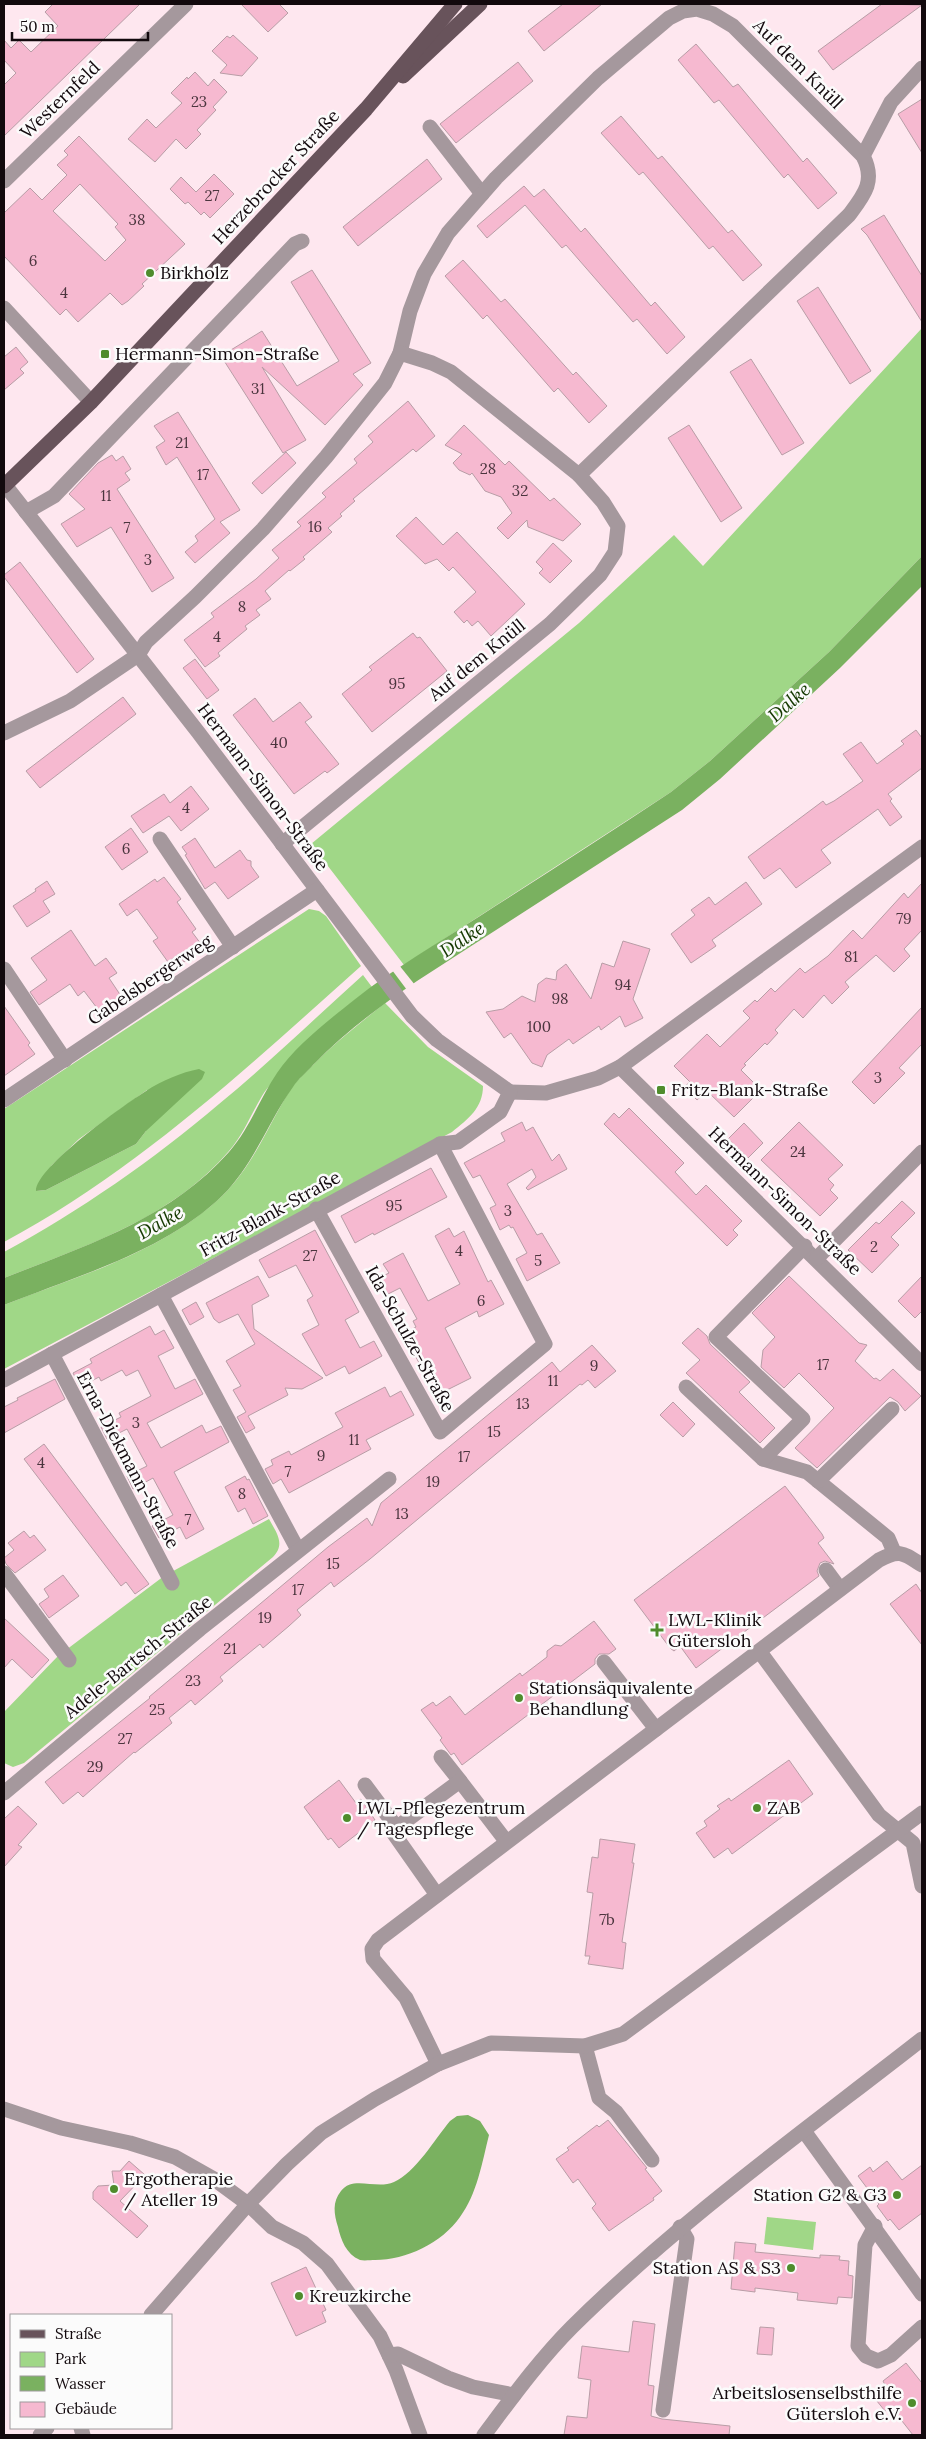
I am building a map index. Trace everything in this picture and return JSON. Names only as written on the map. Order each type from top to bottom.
[{"type":"main road","name":"Herzebrocker Straße","points":[[4,486],[91,402],[366,109],[455,4]]},
{"type":"main road","name":"Herzebrocker Straße","points":[[366,109],[480,4]]},
{"type":"street","name":"Westernfeld","points":[[4,181],[186,4]]},
{"type":"street","name":"Auf dem Knüll","points":[[4,734],[70,701],[98,684],[138,655],[146,642],[195,598],[264,529],[376,396],[400,353],[410,311],[424,274],[448,233],[496,178],[624,54],[669,18],[683,11],[698,9],[713,14],[733,26],[863,156]]},
{"type":"street","points":[[579,475],[849,216],[863,196],[869,180],[868,166],[863,156],[891,102],[922,68]]},
{"type":"street","points":[[430,127],[482,194]]},
{"type":"street","points":[[26,512],[54,496],[295,244],[302,241]]},
{"type":"street","points":[[4,308],[91,402]]},
{"type":"street","name":"Auf dem Knüll","points":[[282,844],[550,624],[600,575],[615,552],[618,526],[603,502],[579,475],[451,372],[432,363],[400,353]]},
{"type":"street","name":"Hermann-Simon-Straße","points":[[4,486],[138,655],[403,1004],[437,1040],[510,1092]]},
{"type":"street","points":[[160,839],[233,947]]},
{"type":"street","points":[[510,1092],[546,1093],[598,1078],[620,1067],[922,847]]},
{"type":"street","name":"Gabelsbergerweg","points":[[4,1100],[317,890]]},
{"type":"street","points":[[4,969],[65,1060]]},
{"type":"street","name":"Hermann-Simon-Straße","points":[[620,1067],[805,1246],[922,1364]]},
{"type":"street","name":"Fritz-Blank-Straße","points":[[4,1380],[316,1209],[440,1144],[458,1142],[500,1112],[510,1092]]},
{"type":"street","name":"Ida-Schulze-Straße","points":[[316,1209],[440,1432],[545,1344],[440,1144]]},
{"type":"street","points":[[817,1258],[922,1152]]},
{"type":"street","points":[[762,1460],[803,1420],[716,1337],[805,1246]]},
{"type":"street","points":[[160,1295],[298,1550]]},
{"type":"street","name":"Erna-Diekmann-Straße","points":[[52,1354],[172,1583]]},
{"type":"street","points":[[686,1387],[762,1460],[807,1472],[888,1538],[894,1552]]},
{"type":"street","points":[[818,1481],[892,1409]]},
{"type":"street","name":"Adele-Bartsch-Straße","points":[[7,1784],[389,1479]]},
{"type":"street","points":[[438,2064],[406,1998],[373,1960],[372,1949],[378,1940],[506,1841],[760,1652],[879,1560],[894,1552],[903,1553],[922,1565]]},
{"type":"street","points":[[826,1570],[840,1589]]},
{"type":"street","points":[[4,1573],[69,1660]]},
{"type":"street","points":[[760,1652],[880,1814],[913,1843],[922,1886]]},
{"type":"street","points":[[604,1662],[656,1729]]},
{"type":"street","points":[[441,1757],[506,1841]]},
{"type":"street","points":[[437,1894],[392,1832],[460,1781]]},
{"type":"street","points":[[365,1785],[397,1828]]},
{"type":"street","points":[[152,2314],[248,2204],[320,2133],[375,2098],[438,2064],[491,2043],[585,2046],[623,2034],[922,1814]]},
{"type":"street","points":[[484,2435],[514,2395],[571,2328],[680,2227],[922,2039]]},
{"type":"street","points":[[585,2046],[599,2098],[616,2112],[652,2160]]},
{"type":"street","points":[[4,2109],[61,2128],[165,2152],[214,2180],[248,2204],[272,2227],[303,2243],[327,2264],[369,2319],[389,2355],[420,2435]]},
{"type":"street","points":[[804,2131],[875,2226],[922,2294]]},
{"type":"street","points":[[875,2226],[865,2245],[858,2346],[866,2356],[878,2361],[892,2355],[922,2327]]},
{"type":"street","points":[[663,2410],[687,2239],[680,2227]]},
{"type":"street","points":[[389,2355],[398,2354],[448,2378],[473,2387],[514,2395]]},
{"type":"green space","points":[[922,328],[922,556],[829,652],[710,761],[671,792],[404,965],[311,844],[579,623],[674,535],[703,566]]},
{"type":"green space","points":[[309,909],[319,911],[326,916],[361,966],[234,1078],[146,1149],[101,1183],[53,1214],[4,1242],[4,1109]],"holes":[[[147,1090],[146,1131],[136,1144],[46,1190],[36,1191],[52,1165],[79,1139]]]},
{"type":"green space","points":[[363,975],[372,987],[325,1025],[294,1057],[264,1092],[243,1131],[229,1151],[206,1175],[154,1213],[125,1228],[4,1278],[4,1252],[115,1184],[194,1125],[256,1073]]},
{"type":"green space","points":[[385,1003],[428,1047],[483,1086],[480,1101],[469,1118],[452,1132],[4,1369],[4,1305],[119,1260],[174,1232],[200,1215],[223,1195],[244,1171],[296,1082],[337,1042]]},
{"type":"green space","points":[[269,1519],[279,1538],[279,1547],[273,1557],[24,1763],[13,1767],[4,1763],[4,1712],[58,1656],[164,1576]]},
{"type":"green space","points":[[767,2217],[816,2222],[813,2250],[764,2244]]},
{"type":"water","name":"Dalke","points":[[922,556],[922,586],[840,668],[720,779],[682,810],[403,990],[337,1042],[295,1084],[244,1170],[223,1195],[200,1215],[175,1232],[120,1260],[4,1305],[4,1278],[125,1228],[153,1213],[206,1175],[236,1143],[284,1063],[323,1025],[400,967],[671,792],[710,761],[829,652]]},
{"type":"water","points":[[199,1069],[205,1072],[202,1079],[146,1131],[136,1144],[46,1190],[36,1191],[40,1180],[50,1167],[102,1122],[158,1084]]},
{"type":"water","points":[[468,2115],[480,2121],[489,2135],[475,2188],[460,2217],[443,2235],[411,2253],[387,2259],[363,2260],[351,2254],[343,2242],[336,2217],[335,2204],[341,2191],[346,2186],[352,2184],[380,2185],[402,2178],[424,2155],[450,2121],[457,2116]]},
{"type":"pier","points":[[399,965],[415,985],[407,990],[392,970]]},
{"type":"building","points":[[53,4],[140,4],[4,136],[4,85],[16,73],[4,60],[4,40],[11,48],[19,40],[31,52],[58,26],[45,12]]},
{"type":"building","points":[[241,4],[279,4],[288,13],[268,32]]},
{"type":"building","points":[[563,4],[602,4],[544,51],[528,31]]},
{"type":"building","points":[[882,4],[922,5],[833,70],[818,51]]},
{"type":"building","points":[[233,35],[258,58],[242,76],[220,73],[227,65],[212,51],[227,36],[230,38]]},
{"type":"building","points":[[696,44],[733,87],[738,84],[803,162],[807,158],[837,193],[818,209],[788,174],[784,178],[719,100],[714,103],[678,60]]},
{"type":"building","points":[[518,62],[533,81],[456,143],[440,124]]},
{"type":"building","points":[[195,72],[208,86],[214,79],[227,92],[213,107],[216,110],[197,130],[201,134],[186,149],[176,139],[155,162],[128,139],[147,119],[156,128],[182,103],[171,93],[187,77],[188,79]]},
{"type":"building","points":[[922,99],[922,153],[898,114]]},
{"type":"building","points":[[621,116],[658,159],[662,156],[728,233],[732,230],[762,265],[743,281],[713,246],[709,249],[643,172],[639,175],[601,133]]},
{"type":"building","points":[[79,136],[185,244],[142,284],[144,286],[128,301],[122,305],[110,293],[78,322],[66,309],[60,315],[4,256],[4,213],[30,188],[42,200],[67,175],[57,165],[68,155],[64,151]],"holes":[[[80,184],[118,224],[115,227],[126,240],[105,261],[53,211]]]},
{"type":"building","points":[[427,159],[442,179],[358,246],[343,227]]},
{"type":"building","points":[[214,174],[234,194],[210,218],[204,212],[201,215],[188,202],[185,204],[170,189],[181,177],[196,192]]},
{"type":"building","points":[[524,186],[534,197],[544,189],[581,232],[585,228],[651,306],[655,302],[685,337],[667,354],[637,319],[633,322],[566,245],[562,248],[525,205],[487,238],[477,226]]},
{"type":"building","points":[[884,215],[922,276],[922,322],[867,235],[861,229]]},
{"type":"building","points":[[463,260],[501,302],[505,299],[573,375],[576,372],[607,406],[589,423],[558,388],[554,392],[487,315],[483,319],[445,276]]},
{"type":"building","points":[[312,270],[371,363],[353,374],[363,385],[325,425],[262,367],[306,440],[283,453],[221,356],[262,331],[297,386],[339,361],[291,282]]},
{"type":"building","points":[[818,287],[871,371],[850,384],[797,301]]},
{"type":"building","points":[[16,347],[28,362],[20,369],[24,373],[4,390],[4,357]]},
{"type":"building","points":[[751,359],[804,443],[782,455],[730,372]]},
{"type":"building","points":[[408,401],[435,436],[416,452],[413,449],[353,499],[355,501],[328,528],[332,532],[303,557],[305,559],[265,591],[271,599],[256,610],[260,615],[245,626],[247,629],[218,653],[220,656],[205,667],[184,640],[214,617],[211,613],[256,579],[279,558],[272,550],[301,526],[297,522],[326,497],[322,493],[357,463],[354,459],[373,442],[368,436]]},
{"type":"building","points":[[178,412],[240,510],[220,522],[230,533],[195,563],[185,552],[198,541],[195,536],[215,519],[177,457],[166,465],[156,447],[165,441],[154,426]]},
{"type":"building","points":[[464,425],[505,465],[509,461],[550,501],[554,498],[581,524],[563,541],[528,527],[527,520],[508,539],[497,528],[512,513],[501,497],[485,491],[472,473],[470,475],[459,470],[453,463],[462,454],[445,445]]},
{"type":"building","points":[[689,425],[742,508],[721,522],[668,438]]},
{"type":"building","points":[[286,452],[296,463],[262,494],[252,483]]},
{"type":"building","points":[[112,455],[116,461],[123,456],[131,469],[125,473],[130,480],[117,489],[174,578],[152,592],[111,527],[77,547],[61,524],[85,509],[69,494],[98,463]]},
{"type":"building","points":[[416,517],[443,545],[457,532],[525,604],[491,636],[478,621],[472,626],[467,620],[464,623],[454,612],[476,592],[453,567],[449,571],[437,559],[425,564],[396,536]]},
{"type":"building","points":[[553,543],[572,561],[550,583],[539,573],[543,569],[536,562]]},
{"type":"building","points":[[20,562],[94,659],[77,673],[4,577]]},
{"type":"building","points":[[413,633],[417,638],[420,637],[447,671],[372,732],[342,694],[372,670],[369,667]]},
{"type":"building","points":[[195,659],[219,690],[207,699],[183,668]]},
{"type":"building","points":[[123,697],[136,714],[40,788],[26,771]]},
{"type":"building","points":[[255,698],[273,722],[300,702],[312,717],[305,722],[339,764],[327,773],[325,771],[294,794],[233,715]]},
{"type":"building","points":[[916,730],[922,738],[922,768],[888,794],[892,799],[890,801],[902,817],[890,826],[878,809],[821,850],[831,863],[796,888],[780,868],[764,879],[748,857],[823,801],[826,805],[834,801],[863,781],[843,754],[861,742],[877,764],[904,744],[901,741]]},
{"type":"building","points":[[191,786],[209,809],[181,831],[169,816],[143,833],[131,816],[164,794],[170,803]]},
{"type":"building","points":[[131,828],[148,852],[122,870],[105,847]]},
{"type":"building","points":[[195,838],[215,868],[240,850],[247,860],[251,861],[251,866],[259,877],[228,899],[215,882],[205,889],[182,847]]},
{"type":"building","points":[[164,877],[181,899],[177,902],[196,929],[192,932],[204,948],[184,962],[179,954],[168,962],[153,941],[158,938],[137,909],[127,916],[119,904],[155,879],[157,882]]},
{"type":"building","points":[[47,881],[55,894],[43,901],[50,912],[27,927],[13,906],[36,891],[35,889]]},
{"type":"building","points":[[746,882],[762,904],[712,940],[716,946],[691,963],[671,934],[695,915],[691,910],[709,897],[715,905]]},
{"type":"building","points":[[922,883],[922,930],[904,949],[910,956],[894,972],[876,955],[845,982],[849,987],[832,1004],[824,995],[803,1018],[794,1009],[775,1030],[778,1033],[744,1064],[746,1065],[741,1070],[761,1090],[734,1117],[707,1091],[697,1100],[684,1087],[690,1082],[674,1066],[707,1034],[720,1047],[750,1018],[743,1011],[755,1000],[757,1002],[771,988],[775,992],[800,968],[805,973],[828,956],[853,930],[862,939],[904,893],[908,898]]},
{"type":"building","points":[[71,930],[95,966],[106,958],[117,973],[109,978],[121,996],[100,1012],[84,991],[78,996],[70,984],[39,1005],[30,992],[47,980],[31,958]]},
{"type":"building","points":[[623,941],[650,949],[633,999],[643,1018],[625,1027],[620,1016],[601,1030],[599,1026],[573,1044],[569,1039],[547,1055],[542,1067],[532,1063],[511,1033],[504,1038],[486,1012],[503,1009],[522,996],[535,1002],[538,984],[546,978],[556,980],[557,971],[566,964],[591,999],[602,963],[614,967]]},
{"type":"building","points":[[4,1006],[30,1043],[28,1045],[35,1054],[4,1076]]},
{"type":"building","points":[[922,1007],[922,1044],[899,1068],[905,1073],[874,1104],[852,1082]]},
{"type":"building","points":[[629,1108],[684,1163],[675,1172],[696,1195],[706,1185],[742,1221],[733,1230],[738,1235],[727,1246],[604,1124],[614,1113],[619,1118]]},
{"type":"building","points":[[522,1122],[526,1131],[533,1127],[552,1161],[559,1154],[567,1169],[528,1190],[526,1188],[536,1177],[532,1169],[507,1184],[537,1235],[542,1233],[560,1263],[527,1281],[516,1259],[527,1253],[513,1227],[511,1228],[509,1225],[500,1230],[490,1208],[496,1205],[480,1175],[473,1178],[464,1163],[505,1141],[501,1133]]},
{"type":"building","points":[[799,1122],[843,1165],[828,1179],[834,1185],[830,1190],[838,1198],[820,1216],[761,1160]]},
{"type":"building","points":[[744,1123],[763,1143],[748,1158],[728,1139]]},
{"type":"building","points":[[431,1168],[447,1197],[355,1243],[341,1216]]},
{"type":"building","points":[[902,1201],[915,1213],[891,1237],[899,1245],[872,1273],[848,1250],[876,1222],[879,1224]]},
{"type":"building","points":[[449,1228],[454,1237],[464,1231],[488,1282],[491,1280],[504,1304],[479,1317],[477,1311],[445,1328],[471,1378],[437,1395],[403,1334],[416,1327],[413,1321],[417,1319],[400,1288],[384,1296],[375,1280],[389,1273],[383,1264],[403,1253],[428,1301],[460,1284],[435,1236]]},
{"type":"building","points":[[315,1230],[359,1312],[345,1320],[360,1348],[374,1341],[382,1356],[349,1374],[345,1366],[326,1376],[302,1334],[319,1325],[307,1300],[313,1296],[296,1265],[269,1278],[259,1260]]},
{"type":"building","points":[[258,1276],[269,1296],[252,1305],[254,1329],[323,1378],[302,1389],[285,1388],[288,1395],[248,1416],[255,1428],[246,1433],[237,1417],[246,1412],[233,1390],[241,1386],[226,1361],[255,1344],[238,1314],[219,1323],[214,1319],[206,1303]]},
{"type":"building","points":[[789,1276],[859,1343],[867,1345],[855,1361],[874,1379],[876,1378],[880,1381],[893,1369],[921,1396],[905,1411],[898,1402],[890,1397],[817,1468],[795,1448],[834,1408],[799,1373],[784,1388],[761,1367],[763,1350],[775,1337],[752,1313]]},
{"type":"building","points":[[922,1276],[922,1311],[915,1318],[898,1301]]},
{"type":"building","points":[[196,1302],[204,1317],[190,1325],[182,1310]]},
{"type":"building","points":[[150,1326],[155,1335],[164,1330],[174,1348],[158,1356],[175,1389],[195,1379],[203,1394],[147,1423],[161,1448],[202,1425],[206,1433],[221,1426],[229,1442],[174,1472],[204,1529],[186,1539],[180,1527],[159,1538],[152,1526],[173,1515],[153,1478],[133,1489],[127,1476],[147,1466],[127,1429],[107,1439],[101,1427],[121,1417],[119,1413],[151,1396],[138,1370],[126,1376],[122,1370],[101,1381],[99,1377],[80,1387],[73,1373],[92,1363],[90,1359]]},
{"type":"building","points":[[698,1328],[707,1336],[710,1344],[750,1382],[739,1392],[775,1428],[760,1443],[686,1373],[700,1360],[682,1343]]},
{"type":"building","points":[[592,1345],[616,1371],[595,1388],[588,1380],[582,1385],[580,1384],[370,1559],[334,1587],[331,1582],[297,1610],[301,1615],[289,1626],[263,1648],[260,1644],[220,1677],[223,1681],[195,1705],[191,1700],[169,1718],[172,1723],[134,1752],[83,1797],[78,1792],[63,1804],[45,1782],[150,1698],[328,1547],[367,1518],[372,1526],[381,1503],[552,1362],[560,1372]]},
{"type":"building","points":[[55,1379],[65,1399],[4,1433],[4,1407],[18,1400],[17,1398]]},
{"type":"building","points":[[385,1387],[390,1397],[401,1391],[414,1415],[366,1440],[371,1449],[289,1493],[281,1479],[273,1484],[265,1469],[273,1465],[271,1460],[289,1451],[291,1455],[343,1427],[335,1413]]},
{"type":"building","points":[[673,1402],[695,1424],[683,1437],[660,1415]]},
{"type":"building","points":[[44,1444],[149,1584],[135,1594],[126,1582],[121,1586],[24,1459]]},
{"type":"building","points":[[245,1476],[247,1480],[249,1479],[268,1516],[253,1524],[245,1508],[238,1512],[225,1487]]},
{"type":"building","points":[[785,1486],[822,1534],[824,1538],[818,1543],[834,1564],[825,1561],[820,1563],[817,1571],[819,1576],[696,1668],[680,1646],[674,1651],[670,1648],[634,1600]]},
{"type":"building","points":[[24,1531],[30,1538],[34,1535],[46,1550],[15,1573],[6,1564],[4,1558],[14,1550],[8,1543]]},
{"type":"building","points":[[63,1575],[79,1596],[49,1618],[39,1604],[49,1597],[44,1589]]},
{"type":"building","points":[[916,1584],[922,1593],[922,1645],[890,1604]]},
{"type":"building","points":[[4,1618],[49,1660],[32,1678],[12,1659],[4,1668]]},
{"type":"building","name":"Stationsäquivalente Behandlung","points":[[594,1621],[616,1649],[609,1654],[599,1654],[595,1659],[595,1664],[462,1765],[454,1753],[451,1755],[440,1740],[442,1738],[421,1710],[433,1702],[436,1706],[450,1696],[465,1715],[520,1673],[522,1676],[547,1657],[547,1651],[555,1645],[561,1646]]},
{"type":"building","name":"ZAB","points":[[789,1760],[813,1794],[732,1854],[728,1848],[714,1858],[696,1833],[707,1826],[704,1821],[720,1809],[717,1806],[729,1798],[731,1801]]},
{"type":"building","points":[[339,1780],[356,1803],[361,1799],[375,1820],[339,1848],[331,1838],[328,1840],[304,1807]]},
{"type":"building","points":[[18,1806],[37,1824],[18,1845],[22,1847],[4,1867],[4,1819]]},
{"type":"building","points":[[600,1839],[635,1844],[632,1863],[634,1863],[622,1942],[626,1943],[623,1969],[588,1964],[590,1956],[585,1956],[593,1893],[587,1892],[592,1857],[598,1858]]},
{"type":"building","points":[[608,2120],[647,2168],[645,2169],[662,2191],[653,2198],[654,2200],[609,2231],[592,2208],[596,2204],[578,2179],[573,2183],[556,2159],[597,2125],[599,2127]]},
{"type":"building","name":"Ergotherapie / Ateller 19","points":[[129,2161],[145,2175],[120,2201],[148,2226],[137,2238],[93,2199],[93,2192],[98,2186],[114,2185],[112,2171],[120,2171]]},
{"type":"building","name":"Station G2 & G3","points":[[887,2161],[902,2180],[922,2165],[922,2213],[899,2230],[890,2219],[888,2221],[877,2206],[879,2204],[858,2176],[870,2167],[873,2172]]},
{"type":"building","name":"Station AS & S3","points":[[735,2242],[756,2244],[755,2252],[820,2258],[820,2255],[840,2256],[839,2260],[849,2261],[848,2275],[853,2276],[852,2298],[838,2297],[837,2304],[797,2300],[798,2293],[755,2288],[755,2292],[731,2289]]},
{"type":"building","name":"Kreuzkirche","points":[[306,2267],[326,2310],[322,2312],[326,2322],[296,2336],[271,2283]]},
{"type":"building","points":[[633,2321],[655,2324],[648,2385],[654,2386],[651,2416],[662,2419],[730,2426],[729,2435],[564,2435],[567,2416],[587,2418],[591,2380],[578,2378],[582,2346],[629,2352]]},
{"type":"building","points":[[760,2327],[774,2328],[772,2355],[757,2354]]},
{"type":"building","points":[[906,2363],[922,2383],[922,2435],[913,2435],[891,2407],[885,2411],[872,2395],[885,2385],[883,2381]]},
{"type":"place","name":"Birkholz","points":[[150,273]]},
{"type":"place","name":"Hermann-Simon-Straße","points":[[105,354]]},
{"type":"place","name":"Fritz-Blank-Straße","points":[[661,1090]]},
{"type":"place","name":"LWL-Klinik Gütersloh","points":[[657,1630]]},
{"type":"place","name":"Stationsäquivalente Behandlung","points":[[519,1698]]},
{"type":"place","name":"ZAB","points":[[757,1808]]},
{"type":"place","name":"LWL-Pflegezentrum / Tagespflege","points":[[347,1818]]},
{"type":"place","name":"Ergotherapie / Ateller 19","points":[[114,2189]]},
{"type":"place","name":"Station G2 & G3","points":[[897,2195]]},
{"type":"place","name":"Station AS & S3","points":[[791,2268]]},
{"type":"place","name":"Kreuzkirche","points":[[299,2296]]},
{"type":"place","name":"Arbeitslosenselbsthilfe Gütersloh e.V.","points":[[912,2403]]}]
